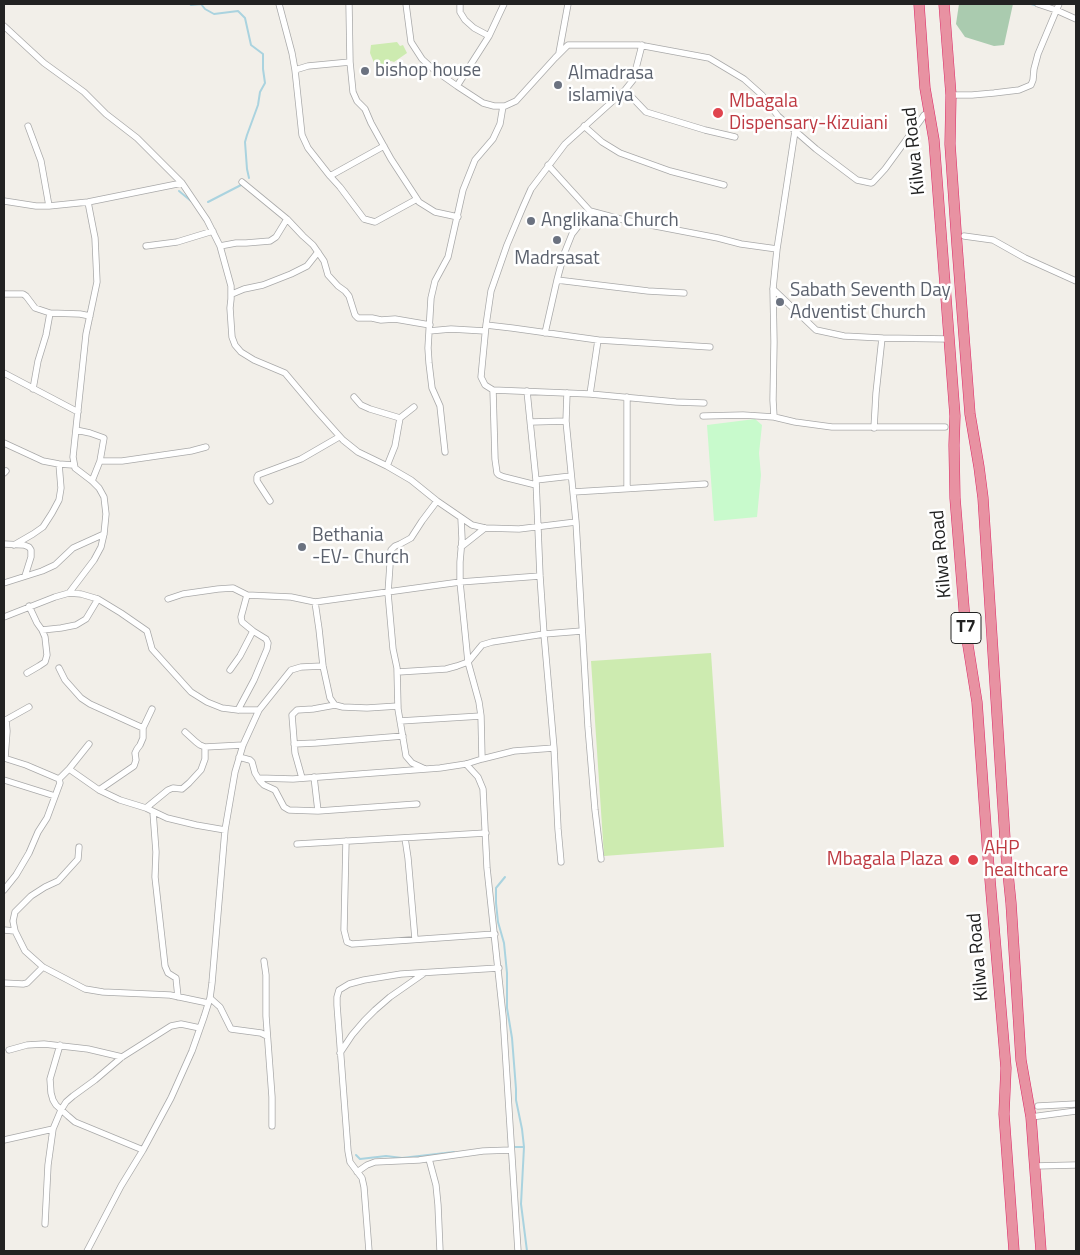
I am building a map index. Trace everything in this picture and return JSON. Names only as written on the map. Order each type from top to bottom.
[{"type":"highway","name":"Kilwa Road","points":[[919,4],[925,88],[934,140],[955,416],[955,498],[966,633],[977,702],[1006,1068],[1004,1114],[1014,1251]]},
{"type":"highway","name":"Kilwa Road","points":[[944,4],[950,95],[950,144],[967,384],[982,498],[1020,1060],[1031,1117],[1041,1251]]},
{"type":"street","points":[[279,4],[295,70],[302,135],[308,148],[364,219],[375,222],[416,199]]},
{"type":"street","points":[[349,4],[350,62],[353,92],[357,100],[365,109],[370,123],[416,199],[435,212],[458,217]]},
{"type":"street","points":[[406,4],[411,42],[422,59],[483,103],[494,106],[506,106],[516,101],[568,45],[642,45],[709,58],[744,79],[762,95],[777,115],[816,149],[857,180],[871,183],[885,169],[924,115],[929,112]]},
{"type":"street","points":[[460,4],[460,12],[465,20],[488,36]]},
{"type":"street","points":[[457,86],[488,36],[504,4]]},
{"type":"street","points":[[559,53],[567,4]]},
{"type":"street","points":[[1038,4],[1076,19]]},
{"type":"street","points":[[950,95],[972,95],[1019,90],[1031,85],[1038,54],[1059,4]]},
{"type":"street","points":[[4,26],[44,63],[84,92],[106,114],[137,138],[182,183],[207,220],[220,246],[230,279],[232,294],[230,308],[231,327],[235,345],[241,352],[254,360],[285,373],[339,437],[358,452],[411,480],[472,526],[510,529],[576,522]]},
{"type":"street","points":[[642,45],[633,80],[625,90],[565,144],[532,189],[506,245],[491,291],[485,328],[481,377],[485,385],[492,390],[527,390],[704,403]]},
{"type":"street","points":[[295,70],[308,66],[350,62]]},
{"type":"street","points":[[625,90],[646,112],[695,127],[735,136]]},
{"type":"street","points":[[445,452],[440,406],[431,382],[428,348],[432,298],[435,281],[448,257],[464,190],[475,160],[493,139],[500,124],[503,106]]},
{"type":"street","points":[[28,126],[41,160],[48,206]]},
{"type":"street","points":[[584,126],[602,142],[620,153],[670,171],[724,185]]},
{"type":"street","points":[[774,417],[773,289],[777,249],[795,131]]},
{"type":"street","points":[[330,176],[384,146]]},
{"type":"street","points":[[548,165],[590,211],[624,220],[741,244],[777,249]]},
{"type":"street","points":[[242,182],[287,219],[313,245],[324,261],[328,275],[338,286],[346,291],[355,315],[358,318],[395,320],[429,328],[451,330],[512,328],[598,340],[710,347]]},
{"type":"street","points":[[4,201],[36,206],[88,202],[182,183]]},
{"type":"street","points":[[69,593],[94,560],[101,547],[106,514],[104,497],[99,488],[92,480],[75,468],[73,457],[83,354],[97,282],[95,238],[88,202]]},
{"type":"street","points":[[545,333],[556,280],[572,234],[590,211]]},
{"type":"street","points":[[220,246],[270,241],[276,237],[287,219]]},
{"type":"street","points":[[146,246],[177,242],[213,231]]},
{"type":"street","points":[[964,236],[993,240],[1024,258],[1076,281]]},
{"type":"street","points":[[232,294],[263,285],[299,270],[307,266],[318,252]]},
{"type":"street","points":[[556,280],[648,291],[684,293]]},
{"type":"street","points":[[773,289],[816,330],[844,336],[949,340]]},
{"type":"street","points":[[4,294],[23,294],[35,308],[50,313],[90,316]]},
{"type":"street","points":[[33,389],[50,313]]},
{"type":"street","points":[[874,428],[882,338]]},
{"type":"street","points":[[590,394],[598,340]]},
{"type":"street","points":[[4,373],[78,412]]},
{"type":"street","points":[[492,390],[497,473],[504,477],[536,483],[571,476]]},
{"type":"street","points":[[527,390],[536,483],[540,576],[561,862]]},
{"type":"street","points":[[566,393],[566,421],[576,522],[595,810],[601,860]]},
{"type":"street","points":[[354,397],[361,405],[370,410],[400,418]]},
{"type":"street","points":[[627,397],[627,488]]},
{"type":"street","points":[[387,466],[395,446],[400,418],[414,407]]},
{"type":"street","points":[[703,416],[743,415],[774,417],[832,427],[945,427]]},
{"type":"street","points":[[531,422],[566,421]]},
{"type":"street","points":[[76,430],[90,432],[104,438],[100,461],[92,480]]},
{"type":"street","points":[[270,501],[256,481],[258,475],[301,459],[339,437]]},
{"type":"street","points":[[4,443],[43,460],[74,465]]},
{"type":"street","points":[[100,461],[122,461],[192,451],[206,447]]},
{"type":"street","points":[[14,545],[43,527],[52,513],[58,500],[60,488],[59,464]]},
{"type":"street","points":[[573,492],[705,484]]},
{"type":"street","points":[[426,768],[412,763],[406,756],[398,706],[398,672],[390,626],[388,593],[391,550],[411,538],[437,501]]},
{"type":"street","points":[[461,518],[460,582],[468,662],[481,716],[482,758]]},
{"type":"street","points":[[461,547],[485,528]]},
{"type":"street","points":[[4,583],[55,565],[73,548],[104,534]]},
{"type":"street","points":[[4,544],[24,545],[32,550],[25,576]]},
{"type":"street","points":[[168,599],[183,594],[234,588],[247,595],[291,597],[315,602],[460,582],[540,576]]},
{"type":"street","points":[[4,617],[55,596],[69,593],[98,599],[147,632],[152,649],[192,692],[207,702],[222,708],[259,710]]},
{"type":"street","points":[[238,710],[254,680],[268,643],[266,638],[253,632],[242,622],[241,617],[247,595]]},
{"type":"street","points":[[42,630],[76,625],[86,619],[98,599]]},
{"type":"street","points":[[315,602],[323,666],[330,698],[335,705]]},
{"type":"street","points":[[27,672],[45,662],[47,655],[45,638],[29,606]]},
{"type":"street","points":[[398,672],[446,669],[457,666],[468,662],[482,645],[492,642],[544,634],[582,631]]},
{"type":"street","points":[[230,670],[253,632]]},
{"type":"street","points":[[87,1251],[121,1186],[172,1098],[209,1001],[225,830],[235,772],[243,745],[259,710],[291,670],[301,667],[323,666]]},
{"type":"street","points":[[59,668],[65,680],[81,698],[143,728]]},
{"type":"street","points":[[302,778],[294,744],[292,715],[297,710],[335,705],[367,708],[398,706]]},
{"type":"street","points":[[29,707],[5,720],[7,732],[4,758],[58,779]]},
{"type":"street","points":[[99,790],[134,766],[136,749],[144,738],[143,728],[152,709]]},
{"type":"street","points":[[400,720],[481,716]]},
{"type":"street","points":[[185,732],[200,746],[243,745]]},
{"type":"street","points":[[294,744],[403,736]]},
{"type":"street","points":[[58,779],[69,769],[89,744]]},
{"type":"street","points":[[146,808],[168,790],[172,788],[182,789],[189,783],[201,770],[205,747]]},
{"type":"street","points":[[258,778],[302,778],[466,764],[482,758],[514,752],[554,748]]},
{"type":"street","points":[[239,756],[252,762],[258,778],[264,785],[275,790],[284,807],[289,810],[318,812],[417,804]]},
{"type":"street","points":[[466,764],[478,777],[483,788],[487,868],[503,1016],[518,1251]]},
{"type":"street","points":[[69,769],[99,790],[120,800],[146,808],[167,818],[225,830]]},
{"type":"street","points":[[314,777],[318,812]]},
{"type":"street","points":[[4,890],[16,875],[47,818],[60,783],[58,779]]},
{"type":"street","points":[[4,780],[55,796]]},
{"type":"street","points":[[477,793],[483,788]]},
{"type":"street","points":[[153,812],[156,852],[155,877],[165,966],[168,973],[176,978],[178,996]]},
{"type":"street","points":[[297,844],[486,833]]},
{"type":"street","points":[[405,838],[414,939]]},
{"type":"street","points":[[346,841],[344,930],[346,942],[352,944],[495,934]]},
{"type":"street","points":[[79,847],[78,859],[58,881],[31,896],[15,912],[13,921],[15,931],[24,951],[43,967],[85,989],[103,992],[178,996],[209,1001],[220,1007],[231,1029],[261,1033],[267,1036]]},
{"type":"street","points":[[4,930],[15,931]]},
{"type":"street","points":[[264,961],[272,1126]]},
{"type":"street","points":[[4,983],[27,983],[43,967]]},
{"type":"street","points":[[369,1251],[364,1187],[362,1178],[350,1162],[348,1151],[337,1005],[339,990],[349,984],[401,974],[499,968]]},
{"type":"street","points":[[340,1053],[352,1035],[375,1010],[396,992],[425,972]]},
{"type":"street","points":[[45,1224],[48,1165],[53,1129],[61,1110],[73,1096],[96,1080],[122,1057],[171,1026],[181,1024],[200,1028]]},
{"type":"street","points":[[9,1050],[36,1044],[60,1045],[122,1057]]},
{"type":"street","points":[[60,1045],[50,1086],[53,1100],[75,1122],[143,1150]]},
{"type":"street","points":[[1038,1106],[1076,1104]]},
{"type":"street","points":[[1031,1117],[1076,1111]]},
{"type":"street","points":[[4,1140],[53,1129]]},
{"type":"street","points":[[357,1172],[375,1162],[429,1159],[483,1151],[511,1150]]},
{"type":"street","points":[[429,1159],[436,1185],[440,1251]]},
{"type":"street","points":[[1035,1166],[1076,1164]]},
{"type":"green space","points":[[959,4],[1013,4],[1004,45],[994,46],[965,37],[956,24]]},
{"type":"green space","points":[[397,42],[400,46],[403,45],[407,53],[377,70],[370,53],[371,45]]},
{"type":"green space","points":[[755,419],[762,425],[759,453],[761,475],[757,517],[714,521],[707,425]]},
{"type":"green space","points":[[711,653],[724,847],[604,856],[591,661]]},
{"type":"waterway","points":[[190,4],[201,4],[205,9],[214,14],[238,11],[245,18],[251,45],[263,54],[265,83],[260,92],[258,105],[245,142],[249,178]]},
{"type":"waterway","points":[[1031,4],[1038,6]]},
{"type":"waterway","points":[[208,202],[241,185]]},
{"type":"waterway","points":[[179,191],[191,201]]},
{"type":"waterway","points":[[505,877],[496,888],[496,903],[498,922],[504,943],[507,973],[507,1008],[512,1038],[516,1100],[524,1147],[521,1204],[527,1251]]},
{"type":"waterway","points":[[513,1147],[523,1147]]},
{"type":"waterway","points":[[356,1155],[360,1159],[386,1156],[402,1158],[454,1152]]},
{"type":"place","name":"bishop house","points":[[365,71]]},
{"type":"place","name":"Almadrasa islamiya","points":[[558,85]]},
{"type":"place","name":"Mbagala Dispensary-Kizuiani","points":[[718,113]]},
{"type":"place","name":"Anglikana Church","points":[[531,221]]},
{"type":"place","name":"Madrsasat","points":[[557,240]]},
{"type":"place","name":"Sabath Seventh Day Adventist Church","points":[[780,302]]},
{"type":"place","name":"Bethania -EV- Church","points":[[302,547]]},
{"type":"place","name":"Mbagala Plaza","points":[[954,860]]},
{"type":"place","name":"AHP healthcare","points":[[973,860]]}]
